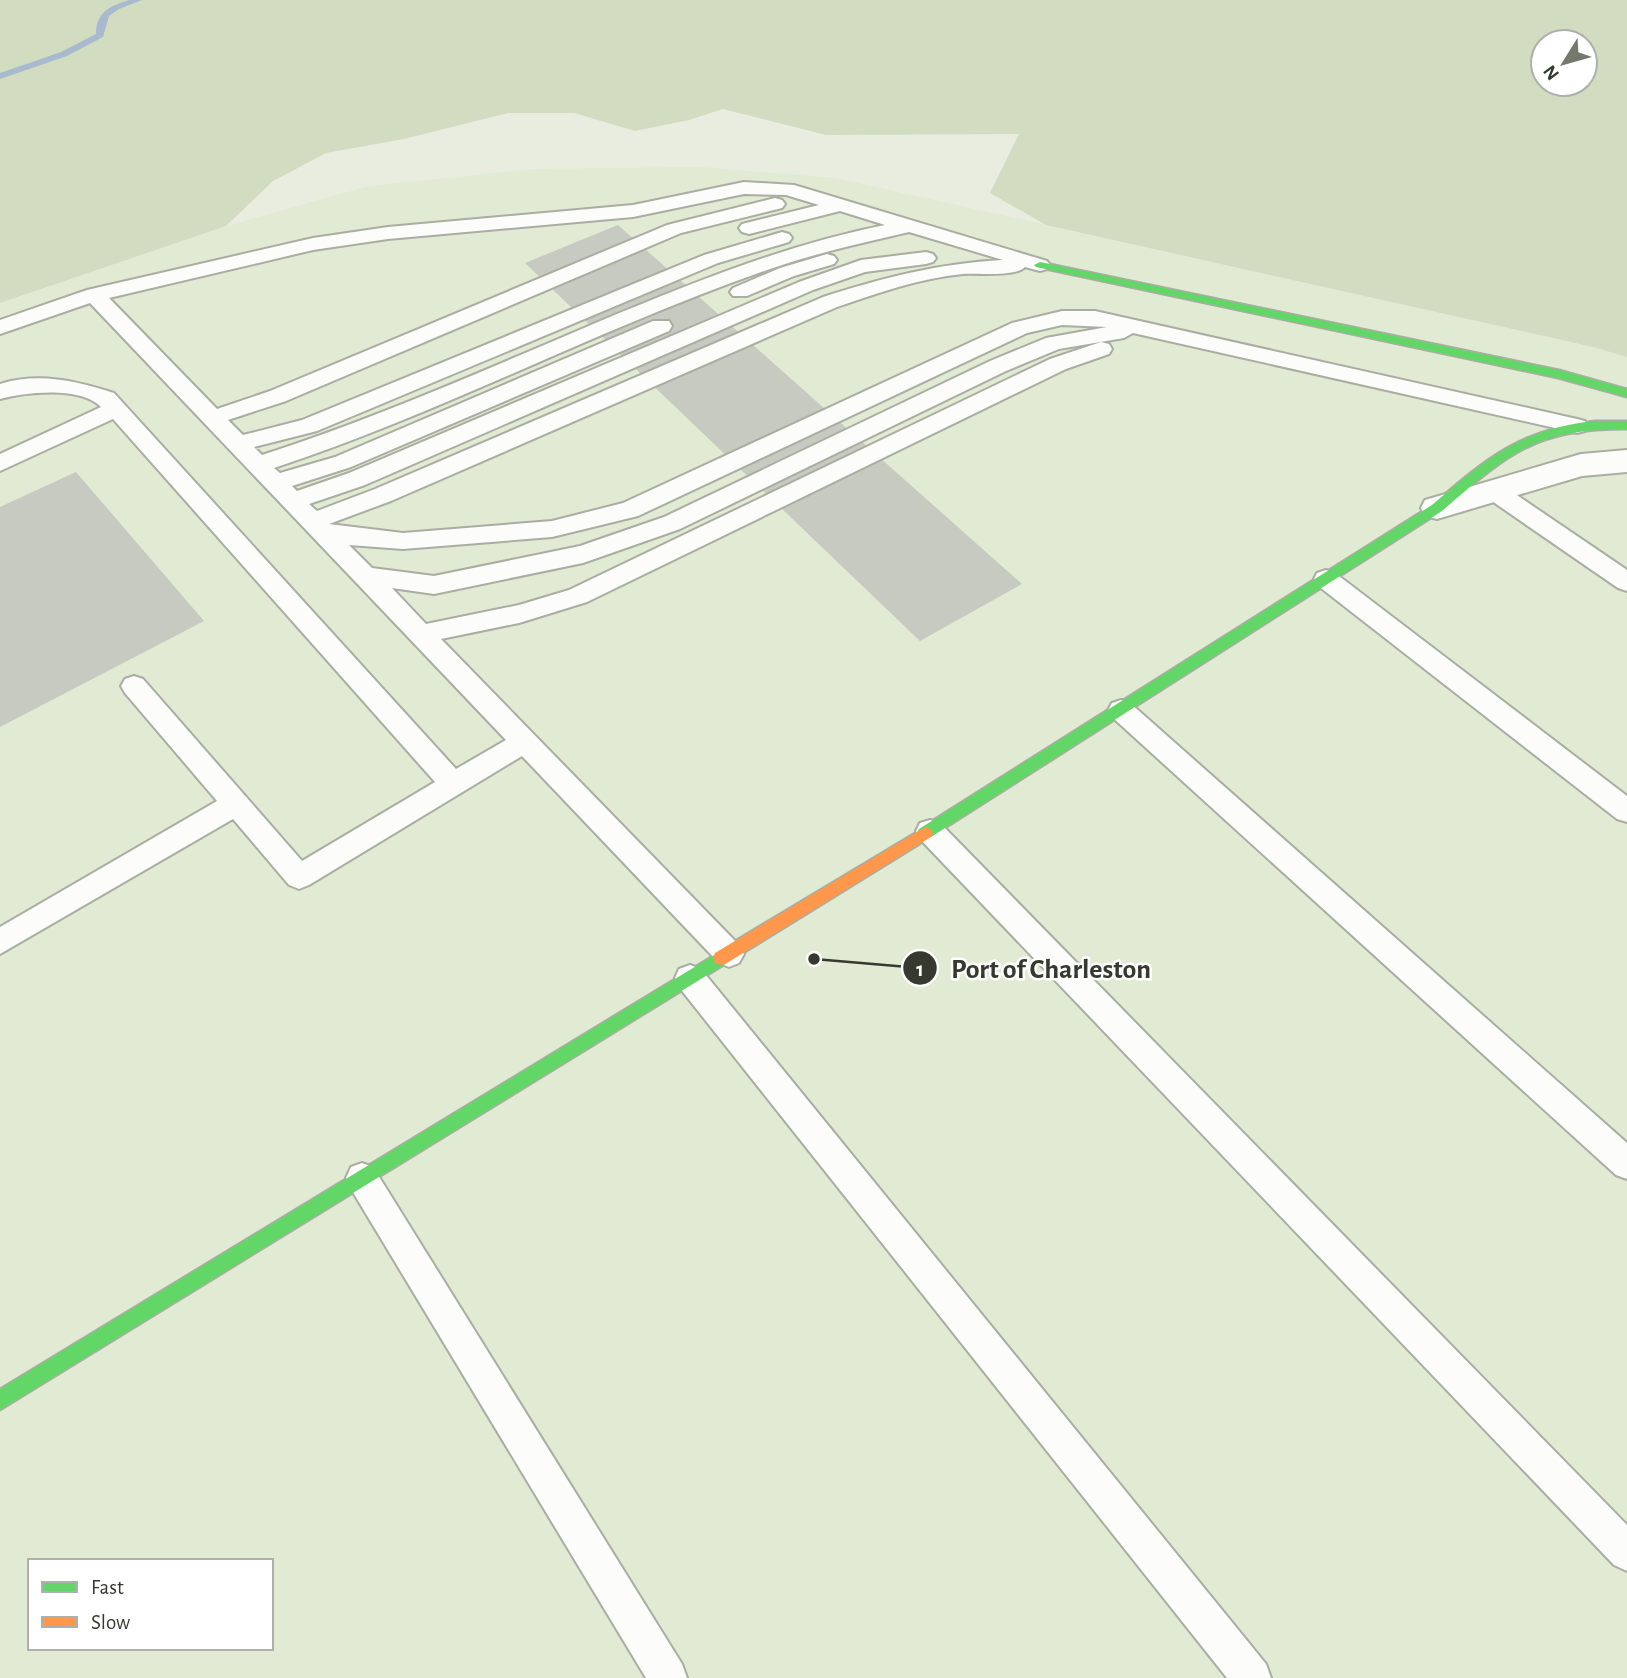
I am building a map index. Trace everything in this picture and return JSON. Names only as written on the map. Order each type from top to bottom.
[{"type":"street","points":[[1040,265],[1559,374],[1627,393]]},
{"type":"street","points":[[0,1400],[930,831],[1437,508],[1504,451],[1548,429],[1606,423],[1627,425]]},
{"type":"street","points":[[1437,508],[1581,466],[1627,461]]},
{"type":"lane","points":[[0,327],[94,295],[338,240],[633,211],[744,188],[787,189],[1040,265]]},
{"type":"lane","points":[[219,425],[276,377],[634,230],[703,208],[787,189]]},
{"type":"lane","points":[[219,425],[278,396],[674,229],[713,217],[812,196]]},
{"type":"lane","points":[[219,425],[299,409],[688,248],[766,222],[841,205]]},
{"type":"lane","points":[[219,425],[309,426],[711,259],[872,214]]},
{"type":"lane","points":[[257,465],[329,443],[725,276],[850,236],[910,225]]},
{"type":"lane","points":[[275,483],[343,462],[787,272],[843,255],[938,234]]},
{"type":"lane","points":[[293,502],[357,479],[806,286],[861,266],[992,250]]},
{"type":"lane","points":[[318,528],[396,490],[830,302],[887,283],[961,268],[1040,265]]},
{"type":"lane","points":[[94,295],[729,954]]},
{"type":"lane","points":[[318,528],[403,541],[552,530],[630,510],[1020,328],[1062,318],[1095,318],[1577,426]]},
{"type":"lane","points":[[364,576],[434,585],[583,554],[671,523],[998,366],[1054,343],[1140,328]]},
{"type":"lane","points":[[420,634],[519,614],[578,596],[1058,364],[1110,346],[1180,337]]},
{"type":"lane","points":[[0,393],[18,385],[70,386],[106,398],[453,784]]},
{"type":"lane","points":[[0,463],[116,408]]},
{"type":"lane","points":[[1494,491],[1627,582]]},
{"type":"lane","points":[[1326,579],[1627,811]]},
{"type":"lane","points":[[134,686],[299,877],[524,742]]},
{"type":"lane","points":[[1121,710],[1627,1164]]},
{"type":"lane","points":[[0,942],[236,804]]},
{"type":"lane","points":[[930,831],[1627,1552]]},
{"type":"lane","points":[[690,978],[1252,1678]]},
{"type":"lane","points":[[362,1178],[668,1678]]},
{"type":"shaded area","points":[[0,0],[1627,0],[1627,357],[1593,347],[1046,225],[990,193],[1019,134],[826,135],[723,109],[689,120],[635,131],[574,113],[508,113],[404,139],[326,153],[273,181],[226,226],[0,303]]},
{"type":"shaded area","points":[[700,167],[835,178],[1593,347],[1627,357],[1627,1678],[0,1678],[0,303],[226,226],[369,186],[533,169]]},
{"type":"building","points":[[618,225],[1022,584],[920,641],[525,263]]},
{"type":"building","points":[[76,472],[204,621],[0,727],[0,507]]},
{"type":"waterway","points":[[0,76],[52,59],[88,42],[100,35],[105,14],[116,7],[138,0]]},
{"type":"traffic: fast","points":[[1040,265],[1559,374],[1627,393]]},
{"type":"traffic: fast","points":[[925,833],[1437,508],[1482,470],[1522,443],[1567,428],[1627,425]]},
{"type":"traffic: fast","points":[[0,1400],[721,958]]},
{"type":"traffic: slow","points":[[721,958],[925,833]]},
{"type":"place","name":"Port of Charleston","points":[[814,959]]}]
